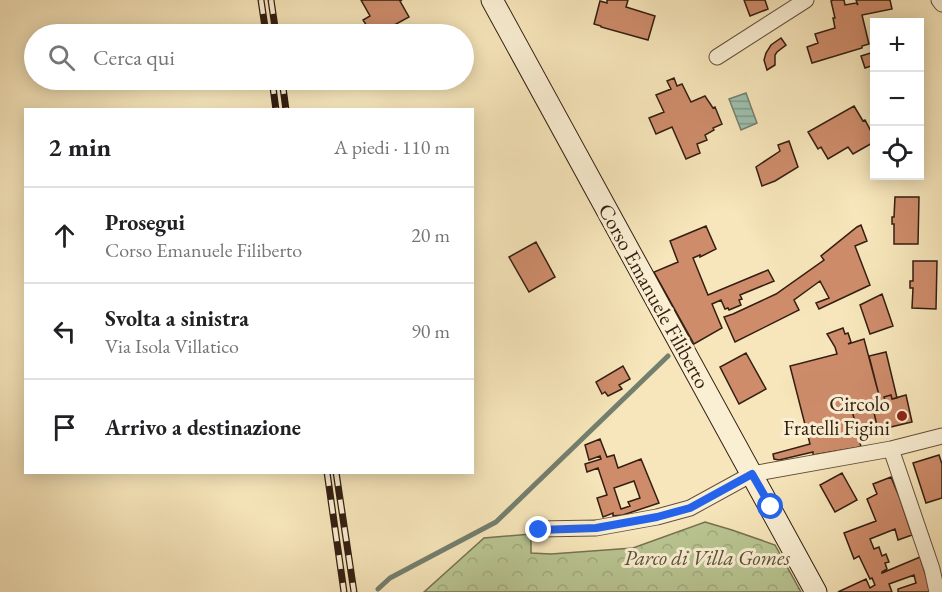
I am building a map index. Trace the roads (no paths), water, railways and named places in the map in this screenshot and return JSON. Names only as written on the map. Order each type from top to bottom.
[{"type":"main road","name":"Corso Emanuele Filiberto","points":[[496,1],[816,592]]},
{"type":"street","points":[[717,57],[806,0]]},
{"type":"street","points":[[939,0],[942,4]]},
{"type":"street","points":[[539,530],[596,528],[657,517],[690,508],[752,474],[891,449],[942,436]]},
{"type":"street","points":[[891,449],[932,568],[937,592]]},
{"type":"waterway","points":[[378,589],[390,578],[496,522],[668,356]]},
{"type":"railway","points":[[261,0],[265,24]]},
{"type":"railway","points":[[271,0],[275,24]]},
{"type":"railway","points":[[273,90],[276,108]]},
{"type":"railway","points":[[283,90],[286,108]]},
{"type":"railway","points":[[327,474],[344,592]]},
{"type":"railway","points":[[336,474],[354,592]]},
{"type":"place","name":"Circolo Fratelli Figini","points":[[902,416]]},
{"type":"park label","name":"Parco di Villa Gomes","points":[[707,558]]}]
